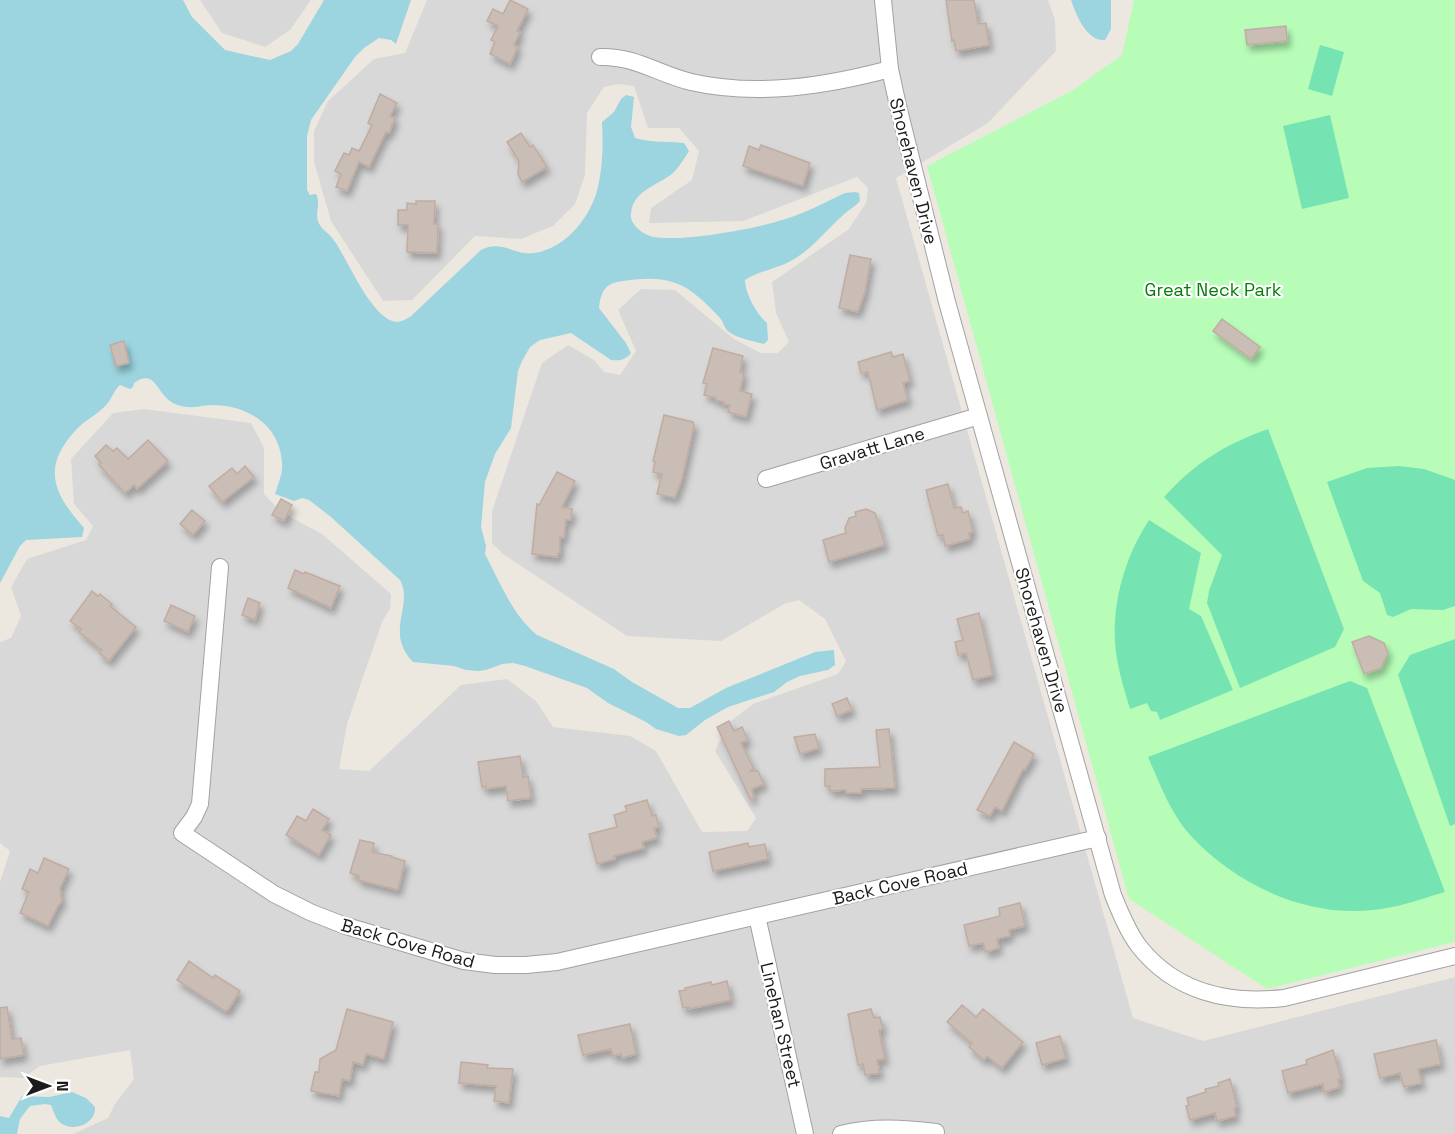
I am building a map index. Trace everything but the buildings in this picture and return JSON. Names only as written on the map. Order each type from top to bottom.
[{"type":"street","name":"Shorehaven Drive","points":[[883,0],[890,69],[944,291],[1113,895],[1137,943],[1168,973],[1210,994],[1234,999],[1284,998],[1455,956]]},
{"type":"street","points":[[600,57],[628,59],[689,81],[744,89],[809,86],[850,80],[890,69]]},
{"type":"street","name":"Gravatt Lane","points":[[766,480],[979,416]]},
{"type":"street","name":"Back Cove Road","points":[[220,567],[200,804],[182,833],[274,894],[309,912],[446,957],[495,965],[557,962],[1098,838]]},
{"type":"street","name":"Linehan Street","points":[[757,916],[805,1134]]},
{"type":"street","points":[[841,1134],[876,1129],[936,1132]]},
{"type":"shaded area","points":[[200,0],[311,0],[290,30],[265,47],[222,33]]},
{"type":"shaded area","points":[[427,0],[1048,0],[1055,20],[1056,51],[988,123],[896,178],[1133,1018],[1203,1041],[1455,977],[1455,1134],[73,1134],[108,1118],[115,1104],[134,1079],[130,1050],[40,1066],[23,1078],[0,1077],[0,882],[10,851],[0,843],[0,642],[11,638],[21,616],[11,587],[27,559],[86,540],[93,526],[74,504],[71,459],[113,413],[144,409],[251,423],[264,448],[264,494],[281,512],[322,534],[391,594],[390,609],[382,622],[347,724],[339,769],[369,771],[461,685],[507,679],[536,701],[553,727],[630,736],[656,751],[702,832],[747,831],[756,818],[715,751],[728,723],[753,704],[838,674],[846,661],[825,619],[799,600],[784,604],[721,641],[627,636],[503,554],[492,543],[492,511],[542,363],[568,345],[594,360],[604,372],[620,375],[636,351],[618,310],[641,289],[675,290],[734,339],[761,353],[778,353],[789,342],[776,313],[772,282],[849,229],[866,203],[868,188],[857,177],[743,221],[649,223],[651,208],[692,180],[699,151],[679,128],[648,128],[634,86],[619,84],[604,87],[587,113],[585,175],[575,204],[553,226],[521,239],[475,236],[412,300],[383,301],[331,221],[314,162],[314,131],[328,101],[374,59],[405,53]]},
{"type":"green space","name":"Great Neck Park","points":[[1134,0],[1455,0],[1455,942],[1267,989],[1129,899],[927,166],[1073,90],[1122,55]]},
{"type":"green space","points":[[1320,45],[1344,52],[1332,96],[1308,89]]},
{"type":"green space","points":[[1330,115],[1349,198],[1302,209],[1283,126]]},
{"type":"green space","points":[[1268,429],[1344,629],[1335,647],[1240,688],[1207,603],[1222,555],[1164,497],[1199,464],[1224,448]]},
{"type":"green space","points":[[1399,466],[1424,469],[1455,480],[1455,606],[1443,610],[1411,609],[1393,617],[1387,615],[1380,593],[1363,581],[1327,482],[1367,468]]},
{"type":"green space","points":[[1149,520],[1201,553],[1189,609],[1201,616],[1233,690],[1160,720],[1157,712],[1151,711],[1147,703],[1130,709],[1117,659],[1115,641],[1120,586],[1132,552]]},
{"type":"green space","points":[[1455,639],[1455,824],[1450,826],[1398,675],[1410,655]]},
{"type":"green space","points":[[1350,681],[1367,688],[1445,892],[1392,907],[1364,911],[1310,906],[1258,887],[1234,873],[1192,837],[1178,819],[1167,799],[1148,757]]},
{"type":"water","points":[[0,0],[183,0],[192,17],[225,50],[270,60],[291,51],[298,44],[324,0],[411,0],[396,44],[391,40],[379,38],[355,57],[311,120],[307,136],[307,190],[310,195],[316,194],[319,224],[339,248],[369,300],[387,319],[397,322],[410,317],[481,250],[495,246],[534,253],[557,245],[568,237],[585,217],[596,194],[602,160],[602,122],[614,112],[626,95],[634,97],[631,127],[635,138],[684,143],[689,151],[676,170],[643,192],[633,205],[632,222],[638,229],[650,236],[682,238],[754,227],[798,215],[845,193],[859,193],[860,201],[804,252],[789,262],[745,280],[752,303],[767,323],[768,340],[764,344],[729,332],[698,296],[677,283],[666,280],[639,279],[612,284],[605,289],[601,297],[599,308],[631,353],[624,359],[611,360],[571,333],[540,340],[530,347],[518,371],[511,428],[495,454],[485,482],[481,527],[486,546],[485,554],[507,598],[528,627],[537,635],[614,669],[678,708],[690,708],[726,688],[815,652],[834,650],[835,665],[828,670],[800,676],[774,692],[728,707],[705,720],[686,735],[679,736],[656,729],[608,703],[587,688],[525,666],[513,663],[502,664],[478,671],[413,662],[401,640],[400,629],[404,599],[400,580],[309,500],[302,498],[294,501],[275,494],[282,463],[280,450],[268,428],[249,413],[237,409],[225,406],[189,407],[175,404],[147,378],[134,383],[130,389],[120,385],[109,402],[75,431],[64,444],[58,457],[55,469],[59,492],[65,504],[84,528],[82,537],[26,540],[20,546],[0,583]]},
{"type":"water","points":[[1071,0],[1111,0],[1111,29],[1105,40],[1093,37],[1088,32],[1079,20]]},
{"type":"water","points":[[72,1092],[86,1098],[95,1107],[93,1117],[85,1124],[69,1127],[61,1124],[51,1105],[45,1104],[30,1106],[20,1119],[17,1134],[0,1134],[0,1116],[9,1118],[22,1096],[49,1097]]}]
